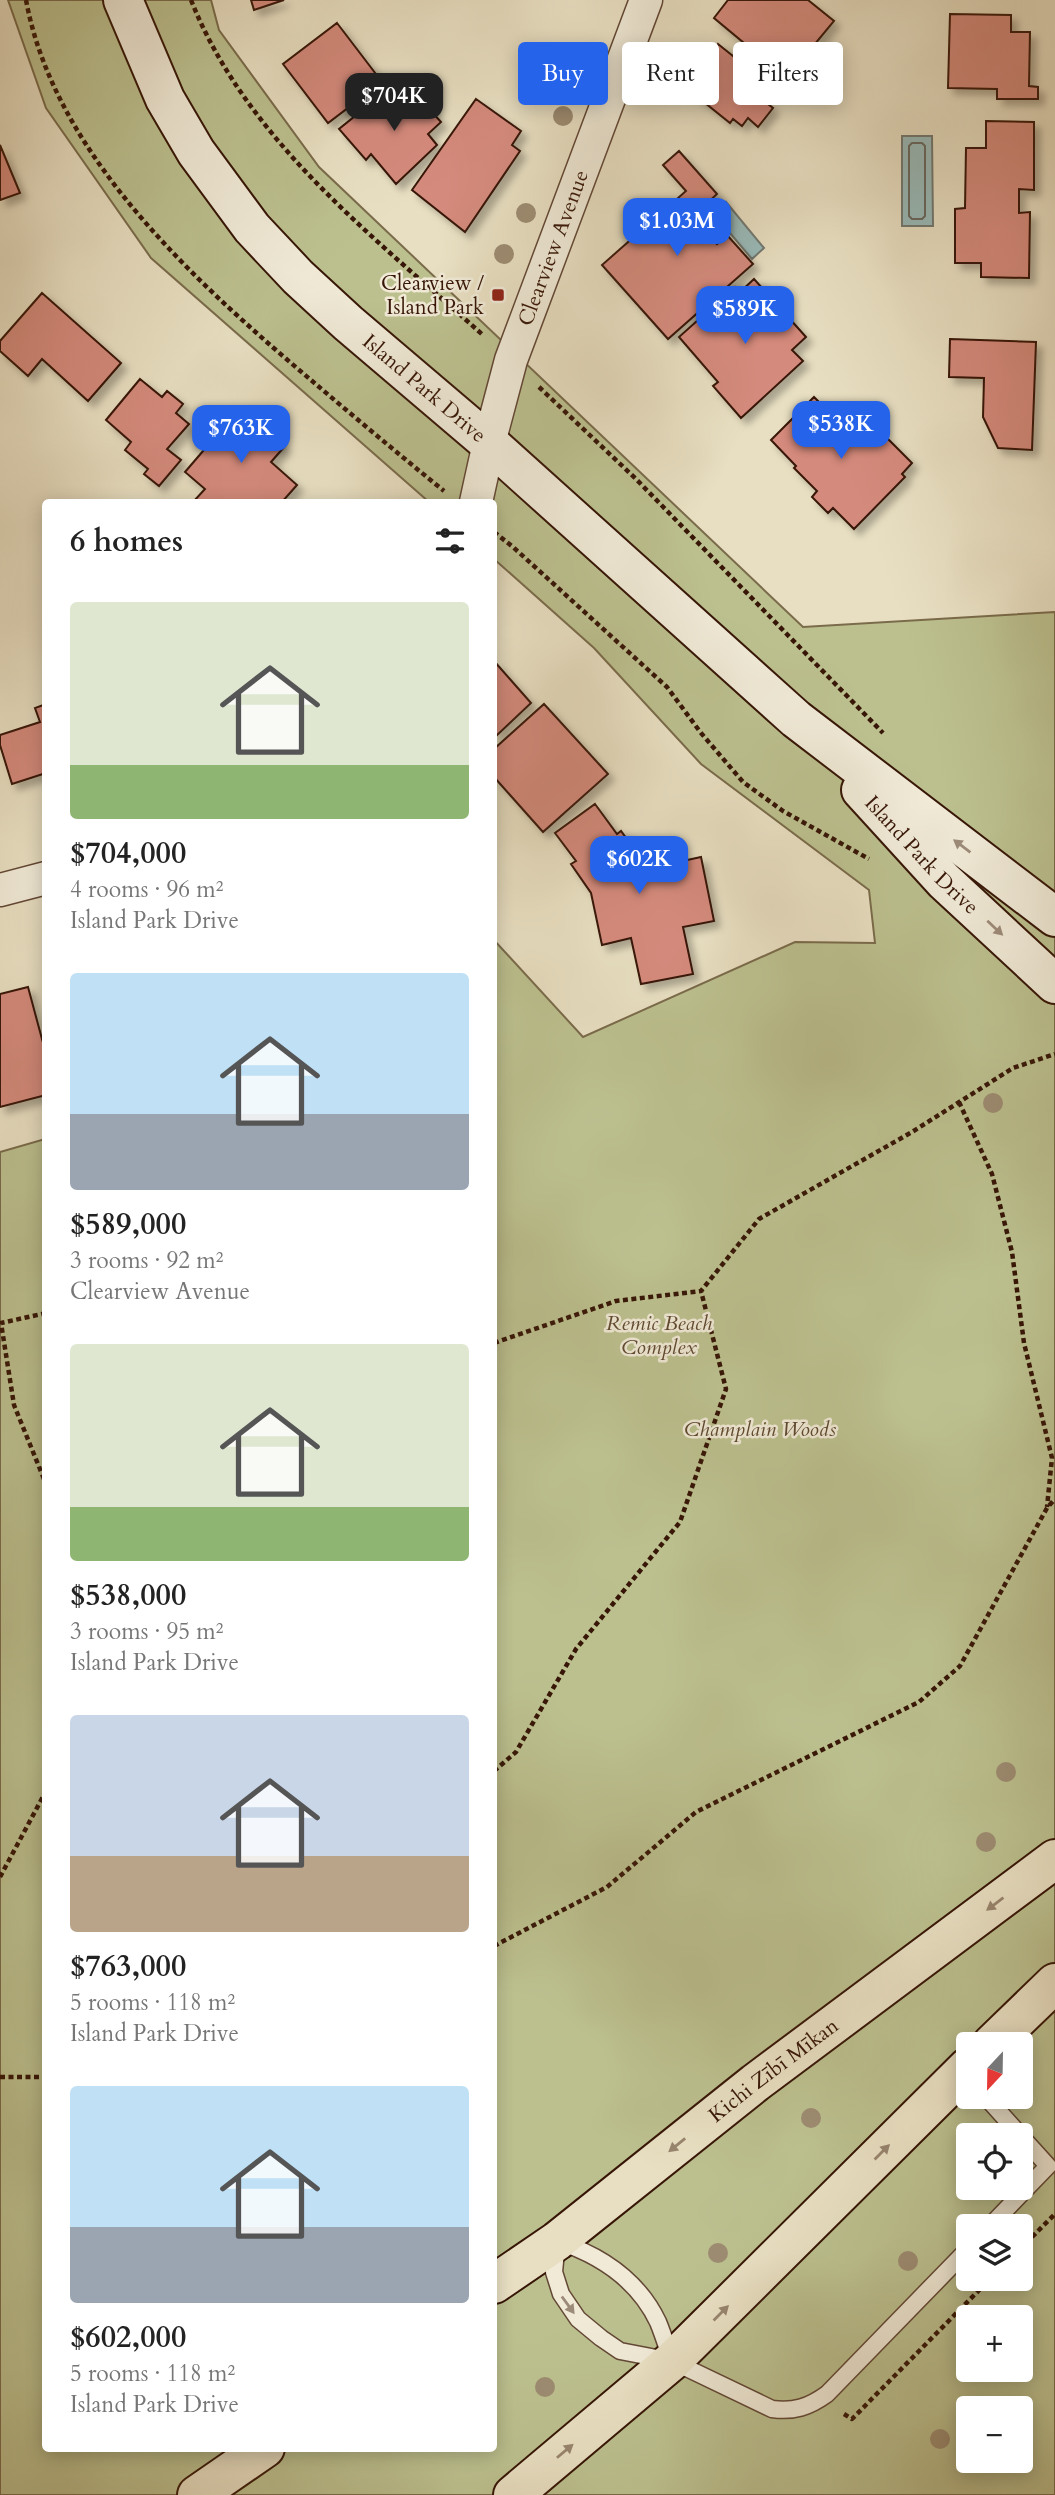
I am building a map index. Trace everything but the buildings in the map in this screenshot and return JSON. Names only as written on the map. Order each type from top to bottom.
[{"type":"highway","name":"Kichi Zībī Mīkan","points":[[497,2282],[557,2241],[755,2083],[1053,1860]]},
{"type":"highway","points":[[1005,2032],[1052,1987]]},
{"type":"highway","points":[[513,2495],[672,2361],[956,2092]]},
{"type":"highway","points":[[197,2495],[259,2452]]},
{"type":"main road","name":"Island Park Drive","points":[[122,0],[154,75],[196,152],[252,228],[298,277],[489,443],[796,719],[1055,917]]},
{"type":"main road","name":"Island Park Drive","points":[[796,719],[944,881],[1055,985]]},
{"type":"street","name":"Clearview Avenue","points":[[464,499],[489,443],[511,360],[646,0]]},
{"type":"street","points":[[0,890],[42,879]]},
{"type":"lane","points":[[998,2109],[1010,2123]]},
{"type":"lane","points":[[1033,2149],[1048,2166],[1033,2182]]},
{"type":"lane","points":[[1002,2214],[1015,2200]]},
{"type":"lane","points":[[672,2361],[658,2321],[624,2277],[586,2250],[557,2241],[554,2272],[561,2294],[578,2319],[601,2338],[620,2351],[672,2361],[772,2409],[796,2410],[819,2400],[956,2261]]},
{"type":"path","points":[[26,0],[55,89],[101,167],[140,218],[195,277],[271,346],[463,499]]},
{"type":"path","points":[[191,0],[211,47],[235,86],[272,134],[308,173],[645,488],[888,739]]},
{"type":"path","points":[[497,534],[667,687],[701,733],[743,782],[783,811],[871,861]]},
{"type":"path","points":[[497,1342],[616,1301],[701,1292],[759,1219],[912,1132],[1013,1068],[1055,1054]]},
{"type":"path","points":[[959,1102],[992,1174],[1012,1252],[1024,1343],[1052,1458],[1046,1508]]},
{"type":"path","points":[[497,1768],[516,1752],[576,1649],[680,1522],[726,1389],[701,1292]]},
{"type":"path","points":[[42,1314],[1,1323],[14,1405],[42,1473]]},
{"type":"path","points":[[497,1943],[607,1887],[695,1812],[919,1702],[960,1666],[1046,1508],[1055,1499]]},
{"type":"path","points":[[0,1877],[42,1798]]},
{"type":"path","points":[[0,2077],[42,2077]]},
{"type":"path","points":[[1033,2236],[1055,2214]]},
{"type":"path","points":[[819,2400],[852,2418],[978,2291]]},
{"type":"green space","points":[[8,0],[211,0],[219,30],[319,167],[803,627],[1055,612],[1055,2495],[0,2495],[0,1152],[42,1140],[42,2452],[497,2452],[497,943],[583,1037],[795,942],[875,943],[869,890],[701,764],[594,648],[497,562],[497,499],[426,499],[151,258],[46,108]]},
{"type":"water","points":[[902,136],[932,136],[933,226],[902,226]]},
{"type":"water","points":[[726,202],[764,248],[752,259],[713,213]]},
{"type":"place","name":"Clearview / Island Park","points":[[498,295]]},
{"type":"park label","name":"Remic Beach Complex","points":[[659,1335]]},
{"type":"park label","name":"Champlain Woods","points":[[760,1429]]}]
